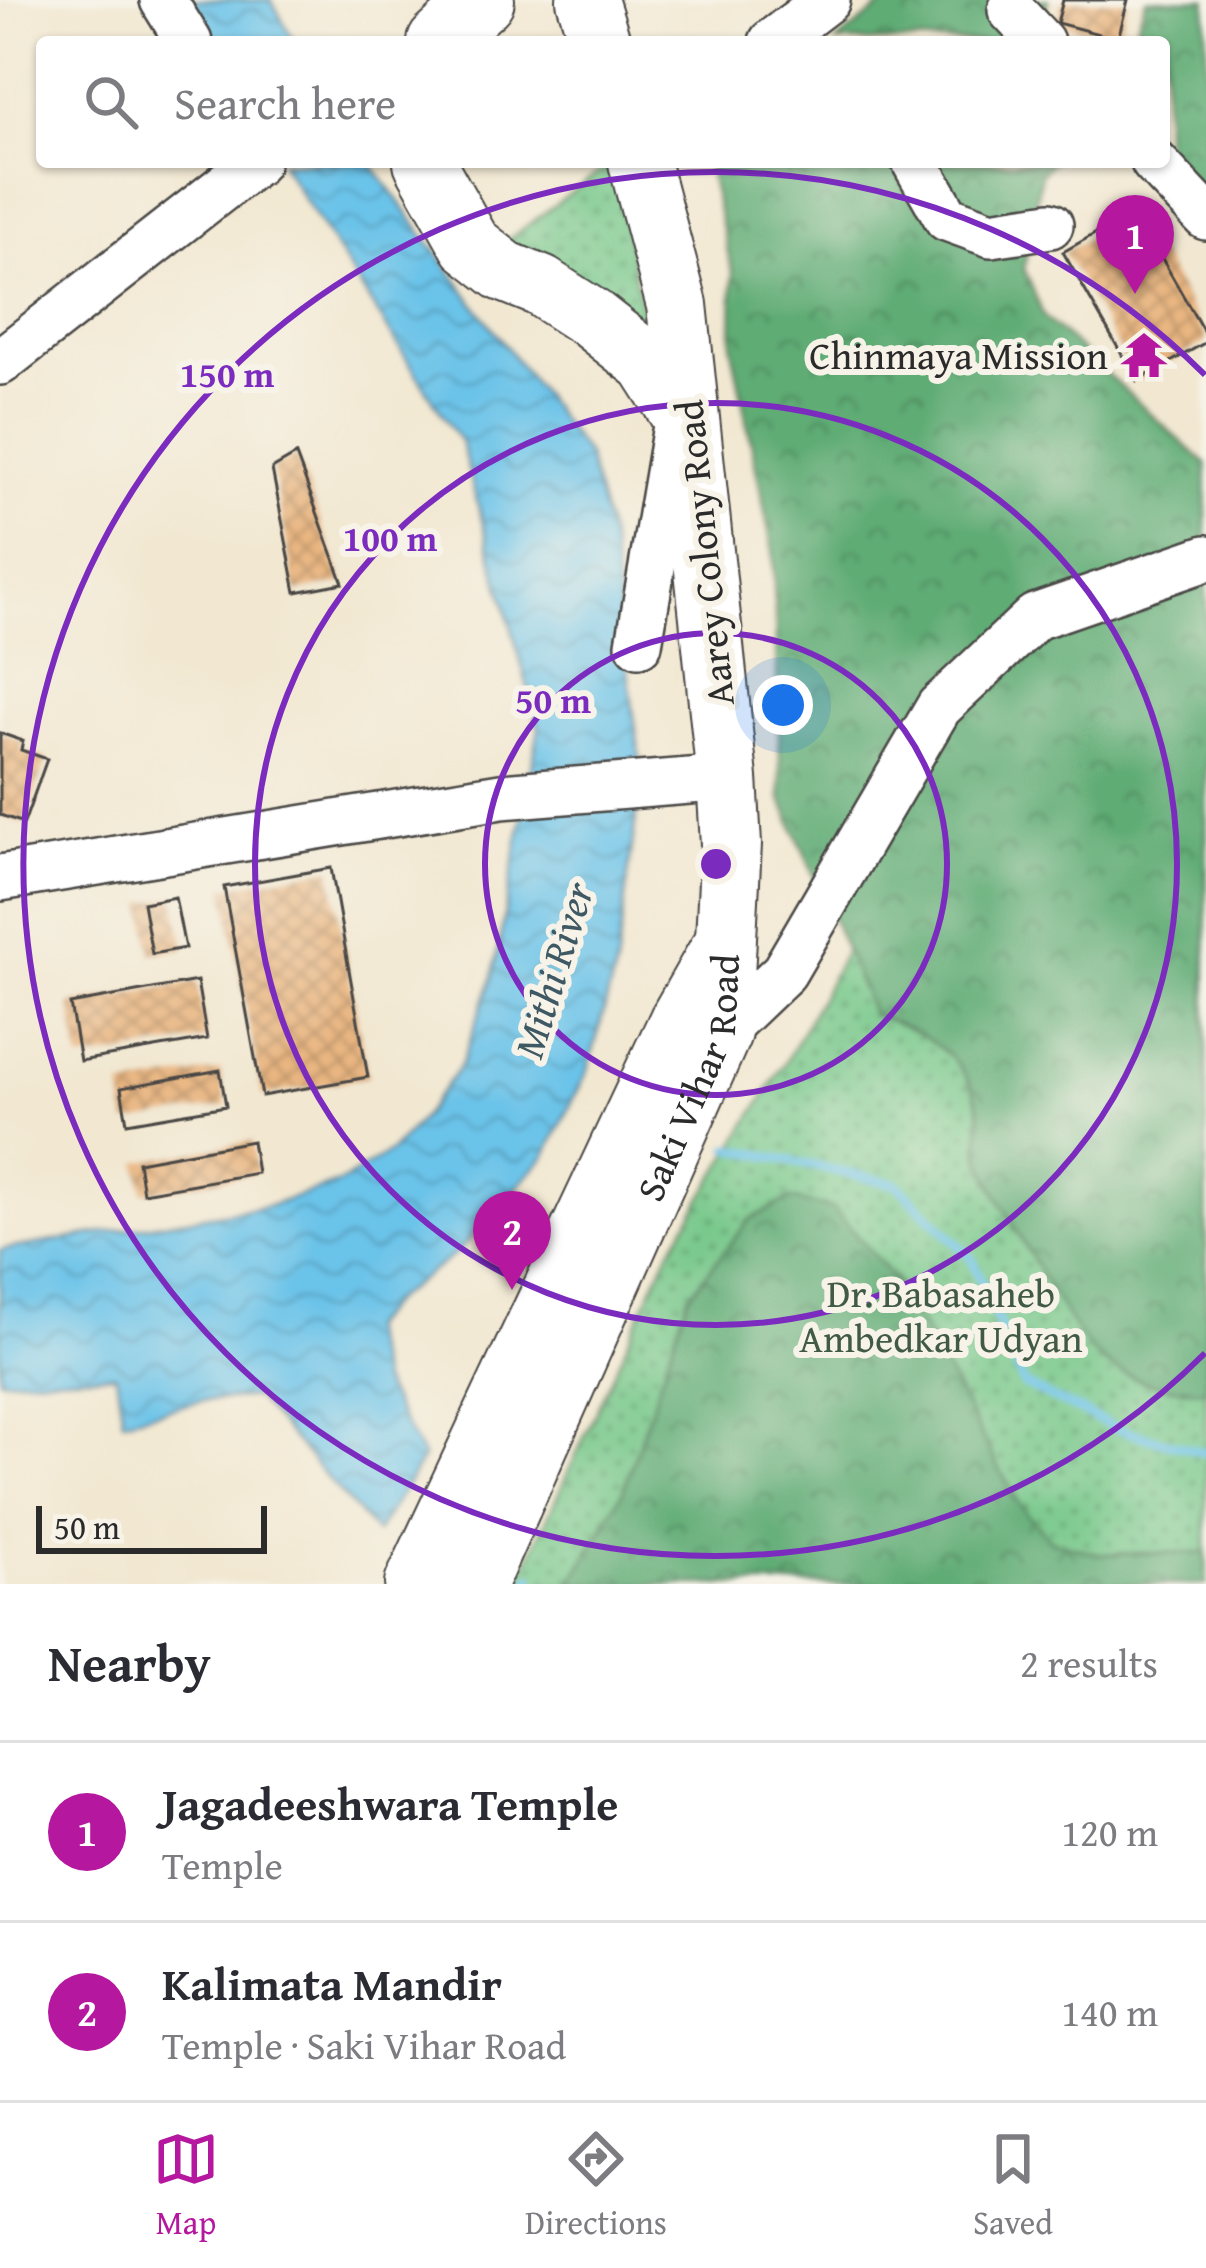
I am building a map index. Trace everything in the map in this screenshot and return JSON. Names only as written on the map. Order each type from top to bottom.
[{"type":"main road","points":[[445,36],[484,0]]},
{"type":"main road","points":[[587,0],[598,36]]},
{"type":"main road","points":[[427,168],[470,244],[504,271],[541,286],[592,319],[648,363],[686,423]]},
{"type":"main road","name":"Aarey Colony Road","points":[[650,174],[677,305],[727,778],[730,844],[721,948]]},
{"type":"main road","name":"Saki Vihar Road","points":[[415,1584],[474,1544],[700,1027],[721,948]]},
{"type":"street","points":[[163,0],[185,36]]},
{"type":"street","points":[[780,36],[826,0]]},
{"type":"street","points":[[0,362],[243,168]]},
{"type":"street","points":[[918,168],[947,218],[991,234],[1050,225]]},
{"type":"street","points":[[1160,168],[1206,217]]},
{"type":"street","points":[[639,644],[686,423]]},
{"type":"street","points":[[700,1027],[784,972],[939,707],[1035,617],[1206,558]]},
{"type":"street","points":[[0,878],[501,796],[727,778]]},
{"type":"green space","points":[[890,0],[1048,0],[1044,14],[1057,36],[844,36]]},
{"type":"green space","points":[[1146,0],[1206,0],[1206,203],[1170,168],[1170,36],[1133,36]]},
{"type":"green space","points":[[605,168],[614,168],[648,343],[502,244]]},
{"type":"green space","points":[[1046,168],[1041,174],[1024,268],[1044,317],[1206,464],[1206,1390],[1165,1386],[1124,1374],[1101,1360],[1072,1325],[982,1162],[980,1114],[972,1088],[939,1047],[873,1015],[781,798],[773,552],[732,348],[733,274],[708,170]]},
{"type":"green space","name":"Dr. Babasaheb Ambedkar Udyan","points":[[1206,724],[1206,1584],[517,1584],[667,1256],[790,1054],[941,772]]},
{"type":"green space","points":[[790,1199],[834,1209],[899,1285],[1019,1504],[1050,1540],[1098,1554],[1206,1552],[1206,1584],[571,1584],[623,1491],[688,1297],[749,1220]]},
{"type":"water","points":[[181,0],[271,0],[292,36],[203,36]]},
{"type":"water","name":"Mithi River","points":[[284,168],[374,168],[587,456],[610,540],[642,773],[616,966],[588,1070],[545,1157],[458,1252],[393,1300],[367,1329],[381,1382],[423,1458],[376,1533],[255,1397],[200,1401],[123,1420],[116,1374],[0,1379],[0,1250],[272,1205],[342,1182],[392,1150],[462,1063],[493,976],[539,728],[461,443]]},
{"type":"building","points":[[1063,0],[1128,0],[1119,36],[1057,23]]},
{"type":"building","points":[[1135,211],[1206,336],[1206,342],[1137,381],[1063,252]]},
{"type":"building","points":[[296,455],[343,583],[296,592],[272,469]]},
{"type":"building","points":[[0,733],[23,741],[21,750],[47,759],[24,823],[0,815]]},
{"type":"building","points":[[331,868],[368,1077],[262,1096],[224,887]]},
{"type":"building","points":[[175,897],[185,948],[152,954],[143,903]]},
{"type":"building","points":[[197,981],[207,1039],[80,1061],[70,1004]]},
{"type":"building","points":[[220,1070],[226,1106],[127,1123],[121,1088]]},
{"type":"building","points":[[252,1141],[257,1173],[143,1193],[138,1162]]},
{"type":"waterway","points":[[730,1148],[897,1184],[972,1259],[1024,1385],[1118,1429],[1206,1453]]},
{"type":"waterway","points":[[528,1584],[532,1577]]},
{"type":"place","name":"Jagadeeshwara Temple","points":[[1135,294]]},
{"type":"place","name":"Chinmaya Mission","points":[[1144,355]]},
{"type":"place","name":"Kalimata Mandir","points":[[512,1290]]}]
